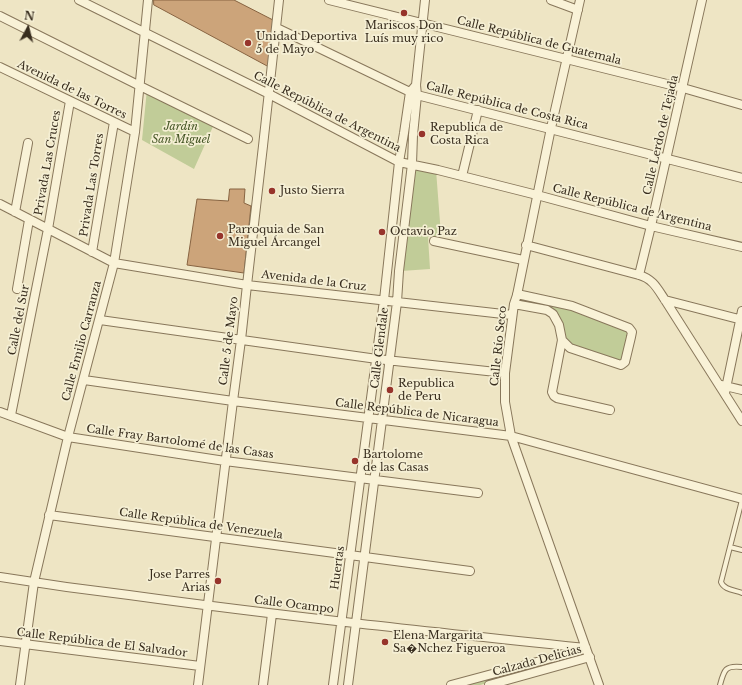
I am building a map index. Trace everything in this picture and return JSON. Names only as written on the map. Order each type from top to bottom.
[{"type":"street","name":"Calle República de Argentina","points":[[79,0],[269,94],[399,162],[462,176],[651,226],[742,247]]},
{"type":"street","name":"Calle Emilio Carranza","points":[[20,685],[34,582],[68,437],[114,263],[135,132],[148,0]]},
{"type":"street","name":"Calle 5 de Mayo","points":[[198,685],[232,401],[241,340],[246,285],[280,0]]},
{"type":"street","name":"Calle República de Guatemala","points":[[330,0],[683,88],[742,105]]},
{"type":"street","points":[[414,93],[424,0]]},
{"type":"street","points":[[551,0],[578,10]]},
{"type":"street","name":"Calle Río Seco","points":[[580,0],[514,304],[505,373],[505,402],[511,436],[599,685]]},
{"type":"street","name":"Calle Lerdo de Tejada","points":[[639,275],[702,0]]},
{"type":"street","points":[[0,16],[248,139]]},
{"type":"street","name":"Calle República de Costa Rica","points":[[277,28],[414,93],[742,178]]},
{"type":"street","name":"Avenida de las Torres","points":[[0,67],[135,132]]},
{"type":"street","name":"Calle Glendale","points":[[361,478],[384,300],[399,162],[404,133],[414,93]]},
{"type":"street","name":"Calle Glendale","points":[[348,685],[397,302],[398,270],[412,164],[414,93]]},
{"type":"street","name":"Privada Las Cruces","points":[[48,229],[70,101]]},
{"type":"street","points":[[462,176],[478,110]]},
{"type":"street","name":"Privada Las Torres","points":[[92,252],[114,122]]},
{"type":"street","points":[[15,212],[28,143]]},
{"type":"street","name":"Avenida de la Cruz","points":[[0,204],[114,263],[246,285],[512,315]]},
{"type":"street","points":[[17,289],[30,220]]},
{"type":"street","name":"Calle del Sur","points":[[11,415],[48,229]]},
{"type":"street","points":[[434,241],[523,260]]},
{"type":"street","points":[[526,244],[646,277],[651,280],[723,388],[742,421]]},
{"type":"street","points":[[517,294],[548,306],[558,325],[562,340],[552,392],[554,396],[557,398],[610,410]]},
{"type":"street","points":[[665,300],[741,319]]},
{"type":"street","points":[[514,304],[572,306],[629,328],[632,332],[625,362],[621,364],[570,348],[562,340]]},
{"type":"street","points":[[723,388],[742,311]]},
{"type":"street","points":[[100,320],[390,360],[505,373]]},
{"type":"street","name":"Calle República de Nicaragua","points":[[84,380],[232,401],[511,436],[742,500]]},
{"type":"street","points":[[723,388],[742,390]]},
{"type":"street","name":"Calle Fray Bartolomé de las Casas","points":[[0,412],[68,437],[225,461],[478,493]]},
{"type":"street","name":"Huertas","points":[[333,685],[361,478]]},
{"type":"street","name":"Calle República de Venezuela","points":[[49,515],[470,571]]},
{"type":"street","name":"Calle Ocampo","points":[[0,577],[272,614],[586,648]]},
{"type":"street","points":[[263,685],[272,614]]},
{"type":"street","name":"Calle República de El Salvador","points":[[0,641],[200,666]]},
{"type":"street","name":"Calzada Delicias","points":[[451,685],[465,683],[586,648]]},
{"type":"street","name":"Calzada Delicias","points":[[489,685],[590,657]]},
{"type":"lane","points":[[742,500],[722,580],[722,585],[725,588],[742,593]]},
{"type":"lane","points":[[730,547],[742,550]]},
{"type":"lane","points":[[720,685],[724,672],[728,667],[742,667]]},
{"type":"green space","name":"Jardín San Miguel","points":[[147,89],[215,122],[194,169],[142,140]]},
{"type":"green space","points":[[414,165],[436,170],[441,235],[428,237],[430,269],[401,271]]},
{"type":"green space","points":[[517,295],[572,306],[629,328],[621,365],[570,348],[553,314],[515,302]]},
{"type":"green space","points":[[584,650],[586,655],[480,685],[456,685]]},
{"type":"building","name":"Unidad Deportiva 5 de Mayo","points":[[154,0],[234,0],[273,20],[269,67],[154,5]]},
{"type":"building","name":"Parroquia de San Miguel Árcangel","points":[[230,189],[245,189],[244,203],[251,206],[244,273],[187,265],[197,199],[228,201]]},
{"type":"place","name":"Mariscos Don Luís muy rico","points":[[404,13]]},
{"type":"place","name":"Unidad Deportiva 5 de Mayo","points":[[248,43]]},
{"type":"place","name":"Republica de Costa Rica","points":[[422,134]]},
{"type":"place","name":"Justo Sierra","points":[[272,191]]},
{"type":"place","name":"Octavio Paz","points":[[382,232]]},
{"type":"place","name":"Parroquia de San Miguel Árcangel","points":[[220,236]]},
{"type":"place","name":"Republica de Peru","points":[[390,390]]},
{"type":"place","name":"Bartolome de las Casas","points":[[355,461]]},
{"type":"place","name":"Jose Parres Arias","points":[[218,581]]},
{"type":"place","name":"Elena Margarita Sa�Nchez Figueroa","points":[[385,642]]}]
